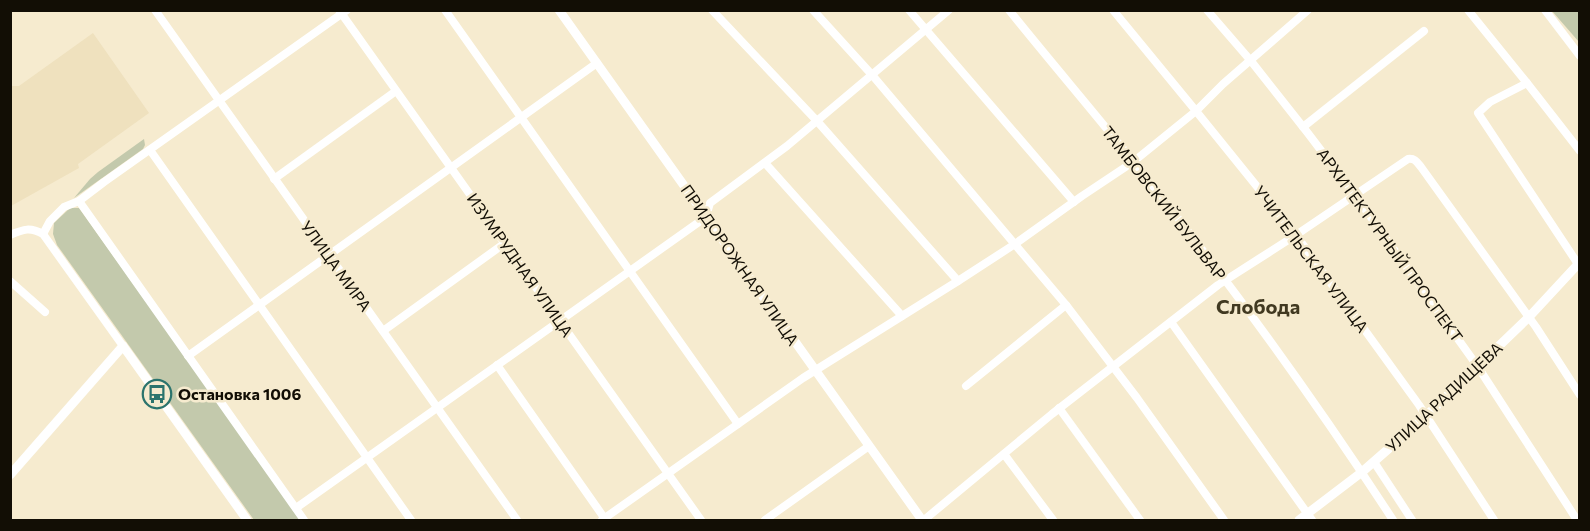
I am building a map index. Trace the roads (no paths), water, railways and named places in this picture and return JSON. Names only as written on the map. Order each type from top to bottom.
[{"type":"street","name":"УЛИЦА МИРА","points":[[156,10],[518,520]]},
{"type":"street","points":[[445,10],[738,424]]},
{"type":"street","name":"ПРИДОРОЖНАЯ УЛИЦА","points":[[559,10],[923,520]]},
{"type":"street","points":[[712,10],[816,121],[958,281]]},
{"type":"street","points":[[813,10],[873,76],[1066,305],[1224,520]]},
{"type":"street","points":[[909,10],[1074,202]]},
{"type":"street","points":[[296,508],[706,216],[710,203],[765,163],[873,76],[949,10]]},
{"type":"street","name":"ТАМБОВСКИЙ БУЛЬВАР","points":[[1008,10],[1133,162],[1225,281],[1309,396],[1393,520]]},
{"type":"street","name":"УЧИТЕЛЬСКАЯ УЛИЦА","points":[[1113,10],[1296,235],[1426,416],[1494,520]]},
{"type":"street","name":"АРХИТЕКТУРНЫЙ ПРОСПЕКТ","points":[[1207,10],[1251,62],[1355,195],[1478,367],[1577,520]]},
{"type":"street","points":[[1468,10],[1580,151]]},
{"type":"street","points":[[1545,10],[1580,56]]},
{"type":"street","points":[[43,234],[50,221],[64,207],[79,201],[343,12]]},
{"type":"street","name":"ИЗУМРУДНАЯ УЛИЦА","points":[[343,12],[396,91],[701,520]]},
{"type":"street","points":[[497,365],[603,520],[815,370],[1015,244],[1133,162],[1196,111],[1223,84],[1251,62],[1305,12]]},
{"type":"street","points":[[1303,127],[1424,31]]},
{"type":"street","points":[[188,356],[597,63]]},
{"type":"street","points":[[1527,83],[1490,102],[1478,114],[1579,263]]},
{"type":"street","points":[[274,179],[396,91]]},
{"type":"street","points":[[150,150],[411,520]]},
{"type":"street","points":[[923,520],[1112,366],[1225,281],[1404,161],[1413,158],[1529,317],[1580,395]]},
{"type":"street","points":[[765,163],[902,316]]},
{"type":"street","points":[[79,201],[304,520]]},
{"type":"street","points":[[10,236],[27,229],[34,229],[43,234],[247,520]]},
{"type":"street","points":[[383,331],[505,243]]},
{"type":"street","name":"УЛИЦА РАДИЩЕВА","points":[[1299,520],[1310,517],[1426,416],[1529,317],[1579,263]]},
{"type":"street","points":[[10,281],[45,312]]},
{"type":"street","points":[[966,386],[1066,305]]},
{"type":"street","points":[[1171,322],[1310,517]]},
{"type":"street","points":[[10,475],[123,346]]},
{"type":"street","points":[[1059,408],[1140,520]]},
{"type":"street","points":[[765,520],[869,446]]},
{"type":"street","points":[[1004,454],[1053,520]]},
{"type":"street","points":[[1374,462],[1412,520]]},
{"type":"place","name":"Остановка 1006","points":[[157,394]]},
{"type":"district","name":"Слобода","points":[[1258,307]]}]
